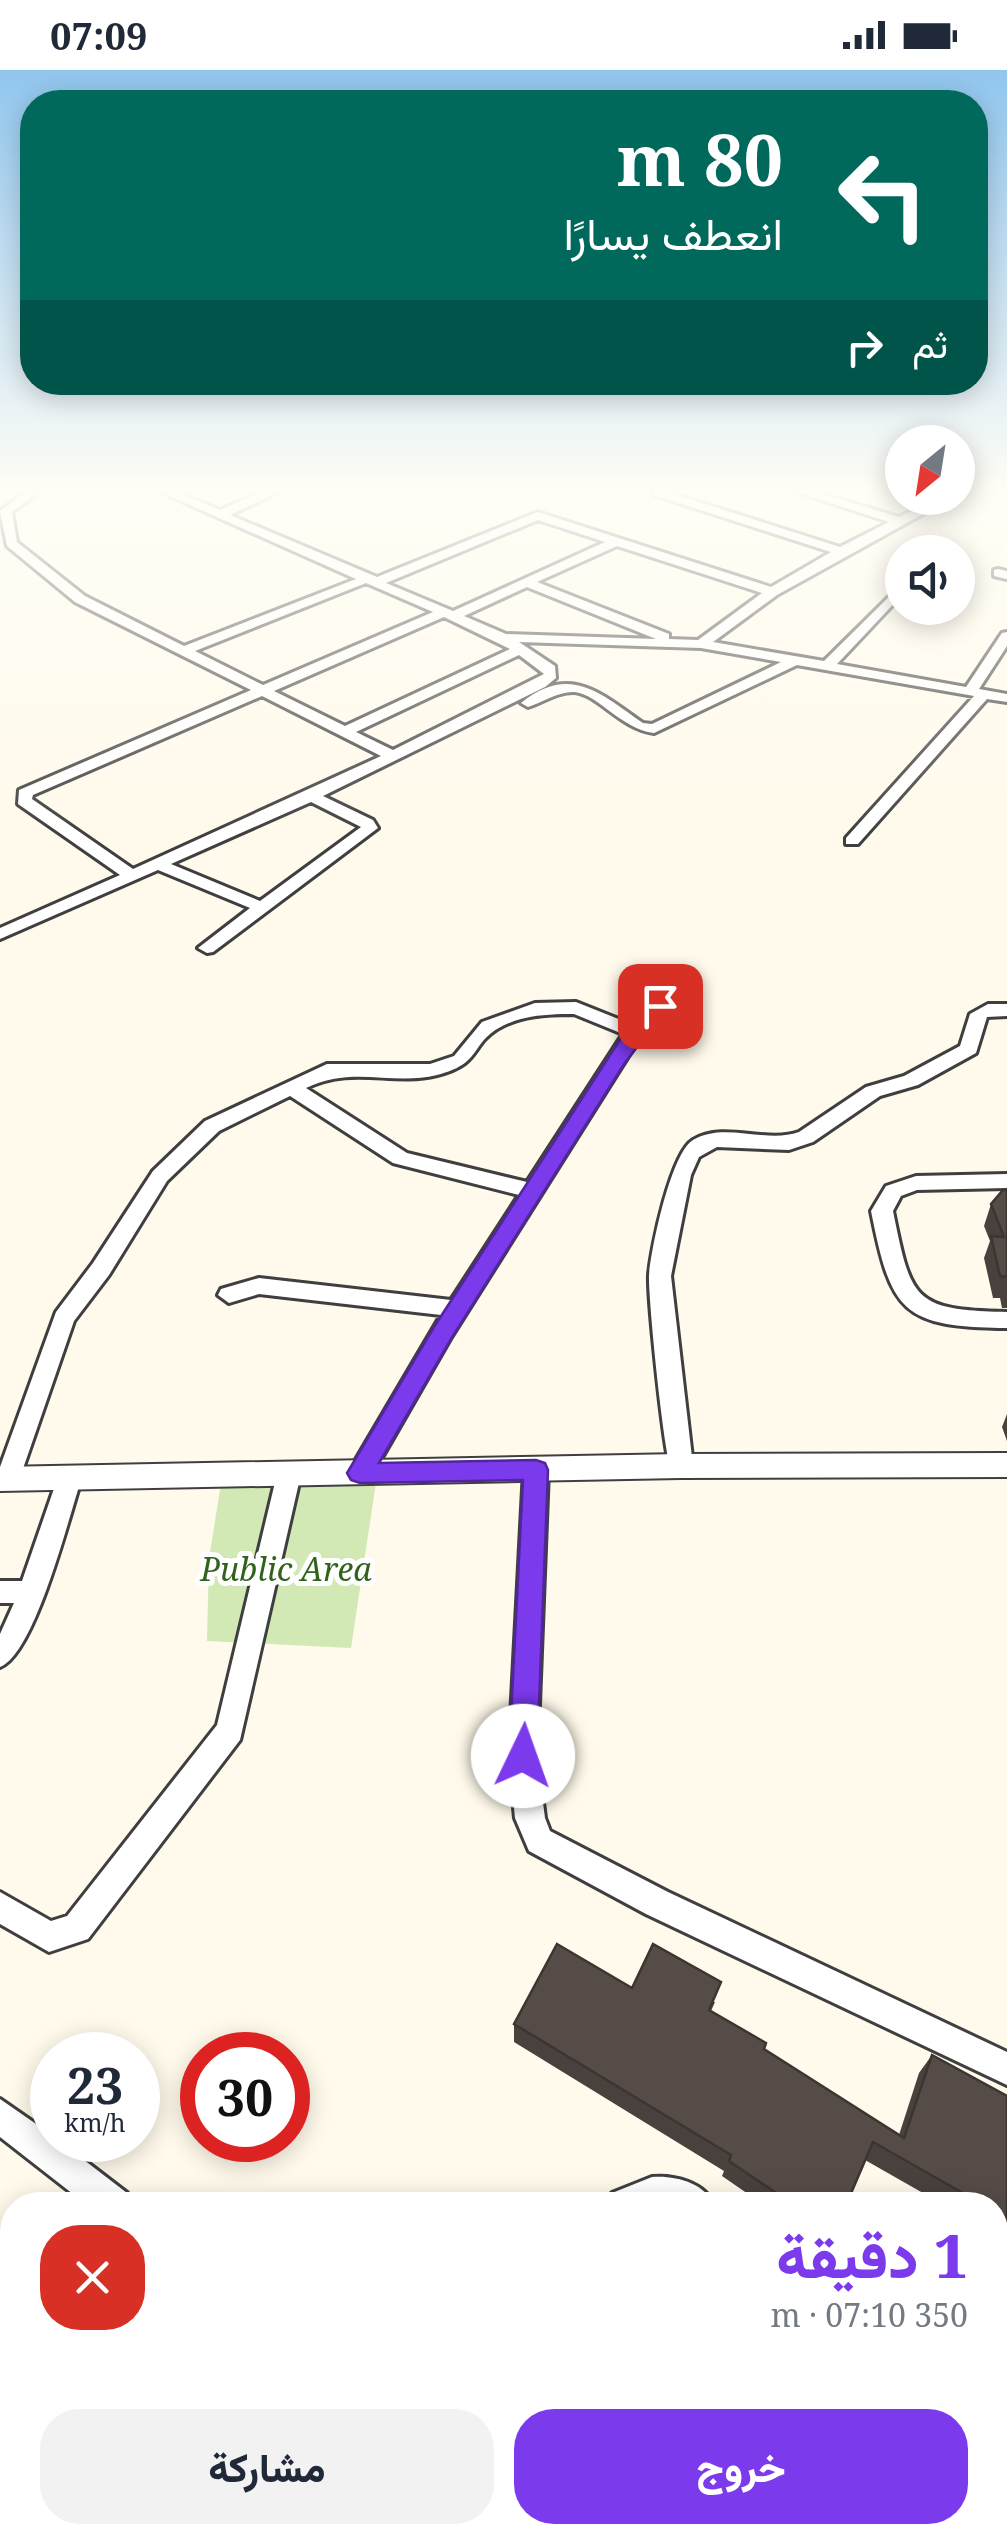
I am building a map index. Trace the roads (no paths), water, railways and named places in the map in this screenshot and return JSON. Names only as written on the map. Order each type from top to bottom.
[{"type":"street","points":[[88,603],[394,756]]},
{"type":"street","points":[[182,652],[310,603]]},
{"type":"street","points":[[0,934],[312,796],[552,674],[504,638],[427,603]]},
{"type":"street","points":[[134,876],[24,800],[25,794],[259,691],[477,603]]},
{"type":"street","points":[[577,603],[678,643]]},
{"type":"street","points":[[701,644],[756,603]]},
{"type":"street","points":[[826,667],[885,606]]},
{"type":"street","points":[[852,841],[976,693],[1007,636]]},
{"type":"street","points":[[504,638],[701,644],[1007,698]]},
{"type":"street","points":[[344,732],[520,649]]},
{"type":"street","points":[[453,727],[486,724],[548,693],[575,688],[584,690],[638,728],[654,729],[794,661]]},
{"type":"street","points":[[207,948],[370,828],[312,796]]},
{"type":"street","points":[[159,865],[261,907]]},
{"type":"street","points":[[360,1473],[458,1309],[634,1032],[660,1006]]},
{"type":"street","points":[[634,1032],[576,1008],[535,1008],[489,1026],[461,1060],[432,1070],[327,1070],[212,1126],[160,1176],[101,1269],[64,1318],[4,1479],[680,1466],[1007,1465]]},
{"type":"street","points":[[680,1466],[660,1276],[690,1152],[716,1140],[790,1143],[806,1137],[873,1091],[912,1080],[969,1048],[979,1014],[1007,1010]]},
{"type":"street","points":[[290,1087],[400,1158],[533,1191]]},
{"type":"street","points":[[1007,1181],[916,1182],[893,1191],[882,1211],[891,1261],[908,1302],[935,1317],[1007,1320]]},
{"type":"street","points":[[229,1295],[259,1286],[458,1309]]},
{"type":"street","points":[[536,1470],[523,1756],[530,1818],[539,1842],[691,1920],[1007,2069]]},
{"type":"street","points":[[0,1906],[50,1936],[76,1928],[230,1731],[288,1474]]},
{"type":"street","points":[[0,1655],[16,1633],[70,1478]]},
{"type":"street","points":[[0,1592],[30,1592]]},
{"type":"street","points":[[0,2116],[99,2192]]},
{"type":"park label","name":"Public Area","points":[[286,1568]]}]
